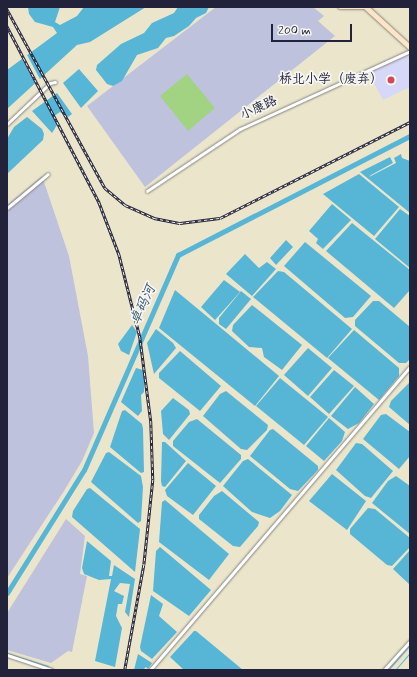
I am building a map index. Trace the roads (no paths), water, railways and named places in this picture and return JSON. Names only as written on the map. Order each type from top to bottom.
[{"type":"main road","points":[[340,7],[367,7],[410,47]]},
{"type":"street","name":"小康路","points":[[147,191],[240,129],[410,51]]},
{"type":"street","points":[[7,124],[50,84],[55,82]]},
{"type":"street","points":[[7,208],[48,174]]},
{"type":"street","points":[[150,670],[410,367]]},
{"type":"street","points":[[384,670],[410,643]]},
{"type":"street","points":[[7,655],[52,670]]},
{"type":"water","points":[[28,7],[60,7],[55,22],[60,25],[77,16],[84,7],[146,7],[90,42],[77,45],[7,109],[7,70],[57,33],[53,27],[35,22],[29,14]]},
{"type":"water","points":[[178,7],[209,7],[206,13],[196,18],[189,26],[174,36],[166,38],[158,48],[137,55],[122,81],[113,86],[107,84],[96,70],[97,65],[121,44],[144,33],[152,23],[174,13]]},
{"type":"water","points":[[79,69],[98,91],[81,108],[63,83]]},
{"type":"water","points":[[57,93],[72,114],[68,117],[60,112],[54,116],[57,125],[52,133],[32,111]]},
{"type":"water","points":[[27,117],[42,129],[44,134],[43,140],[7,174],[7,139],[14,127]]},
{"type":"water","points":[[401,154],[402,158],[410,161],[410,213],[360,172],[390,157],[393,163],[369,177],[396,163],[394,158]]},
{"type":"water","points":[[359,174],[399,207],[374,236],[323,194]]},
{"type":"water","points":[[332,204],[351,220],[323,249],[316,243],[318,239],[309,231]]},
{"type":"water","points":[[400,209],[410,216],[410,268],[375,239]]},
{"type":"water","points":[[352,223],[410,270],[410,290],[394,308],[326,251]]},
{"type":"water","points":[[286,240],[293,247],[276,265],[270,258]]},
{"type":"water","points":[[305,242],[371,296],[353,317],[345,318],[284,266]]},
{"type":"water","points":[[245,254],[259,268],[267,262],[276,269],[252,296],[226,274]]},
{"type":"water","points":[[278,271],[284,272],[352,329],[327,358],[253,297]]},
{"type":"water","points":[[224,280],[240,292],[215,320],[201,307]]},
{"type":"water","points":[[175,290],[279,376],[255,406],[159,328]]},
{"type":"water","points":[[241,291],[251,299],[226,329],[219,324],[219,318]]},
{"type":"water","points":[[373,301],[379,301],[410,327],[410,359],[406,363],[399,363],[355,326],[355,320]]},
{"type":"water","points":[[252,305],[302,345],[282,370],[264,357],[262,348],[249,347],[232,331],[233,325]]},
{"type":"water","points":[[132,325],[137,332],[129,355],[121,351],[118,344]]},
{"type":"water","points":[[156,329],[173,343],[176,348],[154,374],[147,343]]},
{"type":"water","points":[[354,330],[399,368],[399,376],[379,400],[328,358]]},
{"type":"water","points":[[308,348],[332,368],[308,396],[284,375]]},
{"type":"water","points":[[180,351],[221,386],[200,411],[159,378],[159,373]]},
{"type":"water","points":[[136,368],[143,370],[144,379],[144,392],[141,395],[142,411],[138,416],[121,402]]},
{"type":"water","points":[[334,370],[354,386],[329,414],[310,397]]},
{"type":"water","points":[[280,378],[328,417],[304,445],[256,406]]},
{"type":"water","points":[[410,382],[410,425],[389,407],[391,401]]},
{"type":"water","points":[[355,387],[374,404],[359,423],[348,429],[331,416]]},
{"type":"water","points":[[226,391],[268,425],[267,430],[247,450],[241,449],[203,416],[220,394]]},
{"type":"water","points":[[173,398],[189,410],[190,414],[169,440],[163,434],[161,411]]},
{"type":"water","points":[[125,410],[142,424],[144,472],[141,473],[110,447],[122,411]]},
{"type":"water","points":[[386,414],[410,432],[410,456],[399,469],[363,439],[381,415]]},
{"type":"water","points":[[329,418],[345,432],[342,441],[324,461],[306,446]]},
{"type":"water","points":[[197,419],[241,455],[241,459],[220,483],[173,446],[173,441],[189,422]]},
{"type":"water","points":[[273,429],[318,466],[318,470],[298,491],[290,489],[250,456],[270,430]]},
{"type":"water","points":[[162,442],[165,442],[186,461],[165,487],[162,486],[161,481]]},
{"type":"water","points":[[356,443],[362,444],[393,471],[371,498],[365,496],[336,470]]},
{"type":"water","points":[[109,452],[141,476],[143,487],[141,521],[138,523],[91,482],[106,453]]},
{"type":"water","points":[[248,459],[292,495],[280,511],[270,518],[252,512],[223,486],[243,461]]},
{"type":"water","points":[[188,463],[216,486],[193,515],[167,496],[165,490]]},
{"type":"water","points":[[332,474],[366,501],[347,530],[309,501]]},
{"type":"water","points":[[396,476],[410,486],[410,534],[372,503],[388,481]]},
{"type":"water","points":[[90,488],[140,529],[135,572],[72,517],[73,511],[87,489]]},
{"type":"water","points":[[222,491],[259,522],[258,526],[240,547],[233,546],[199,519],[199,515],[214,496]]},
{"type":"water","points":[[165,500],[229,554],[209,580],[159,542],[162,502]]},
{"type":"water","points":[[368,508],[375,509],[410,538],[410,547],[392,566],[387,565],[350,534],[350,529]]},
{"type":"water","points":[[87,541],[111,561],[109,576],[112,576],[114,565],[135,579],[129,617],[125,612],[130,584],[120,583],[114,591],[124,596],[122,604],[118,604],[116,616],[122,628],[115,667],[95,661],[111,579],[99,580],[84,574],[82,568]]},
{"type":"water","points":[[160,547],[211,590],[189,616],[153,591],[156,551]]},
{"type":"water","points":[[410,550],[410,585],[393,569]]},
{"type":"water","points":[[151,595],[163,604],[159,616],[177,632],[152,659],[141,651],[140,647]]},
{"type":"water","points":[[194,631],[196,631],[243,670],[184,670],[170,657]]},
{"type":"water","points":[[138,654],[152,663],[148,669],[146,667],[143,670],[134,670]]},
{"type":"waterway","name":"卓码河","points":[[7,593],[84,470],[178,255],[410,136]]},
{"type":"waterway","points":[[388,670],[410,645]]},
{"type":"waterway","points":[[7,653],[48,666]]},
{"type":"waterway","points":[[395,670],[410,653]]},
{"type":"railway","points":[[7,9],[105,188],[125,205],[154,218],[180,223],[220,218],[410,122]]},
{"type":"railway","points":[[7,26],[99,202],[119,254],[140,337],[151,422],[153,480],[144,565],[125,670]]},
{"type":"place","name":"桥北小学（废弃）","points":[[391,80]]}]
